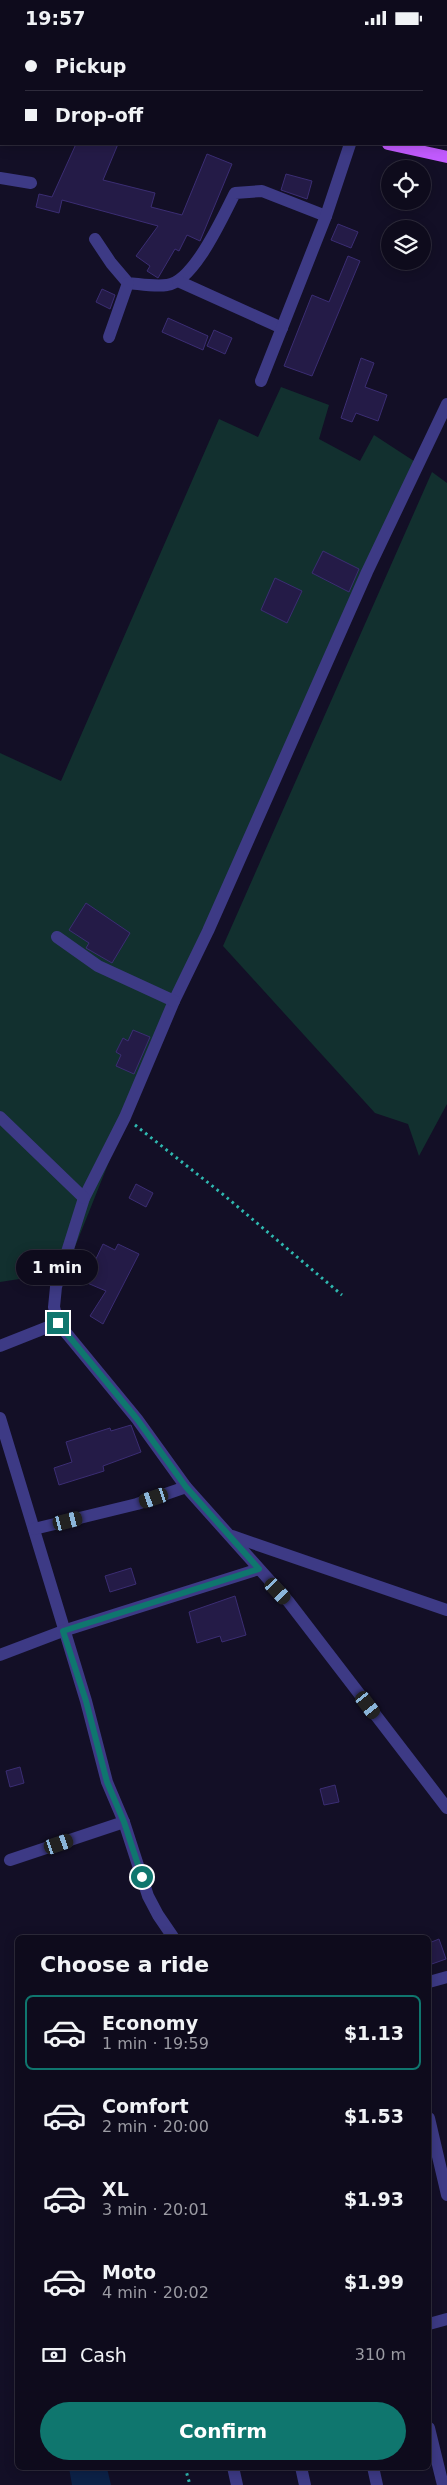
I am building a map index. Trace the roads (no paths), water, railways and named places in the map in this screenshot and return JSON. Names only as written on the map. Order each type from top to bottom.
[{"type":"main road","points":[[393,145],[447,157]]},
{"type":"street","points":[[261,381],[326,216],[350,145]]},
{"type":"street","points":[[0,178],[31,183]]},
{"type":"street","points":[[95,239],[111,263],[128,283],[168,285],[178,281],[193,265],[235,193],[262,191],[326,216]]},
{"type":"street","points":[[178,281],[282,328]]},
{"type":"street","points":[[109,337],[128,283]]},
{"type":"street","points":[[447,404],[442,429],[367,572],[208,931],[174,1001],[124,1117],[84,1198],[56,1287],[54,1307],[58,1323],[137,1419],[186,1487],[232,1536],[288,1601],[447,1808]]},
{"type":"street","points":[[57,937],[98,966],[174,1001]]},
{"type":"street","points":[[0,1117],[84,1198]]},
{"type":"street","points":[[0,1346],[58,1323]]},
{"type":"street","points":[[0,1418],[63,1631],[86,1701],[107,1782],[124,1822],[148,1896],[172,1935]]},
{"type":"street","points":[[34,1529],[138,1504],[186,1487]]},
{"type":"street","points":[[232,1536],[447,1610]]},
{"type":"street","points":[[0,1655],[63,1631],[259,1569]]},
{"type":"street","points":[[10,1861],[124,1822]]},
{"type":"street","points":[[431,1981],[447,1977]]},
{"type":"street","points":[[431,2127],[447,2195]]},
{"type":"street","points":[[431,2323],[447,2319]]},
{"type":"street","points":[[431,2436],[444,2485]]},
{"type":"street","points":[[234,2470],[237,2485]]},
{"type":"street","points":[[302,2470],[304,2485]]},
{"type":"street","points":[[374,2470],[377,2485]]},
{"type":"water","points":[[69,2470],[107,2470],[111,2485],[72,2485]]}]
